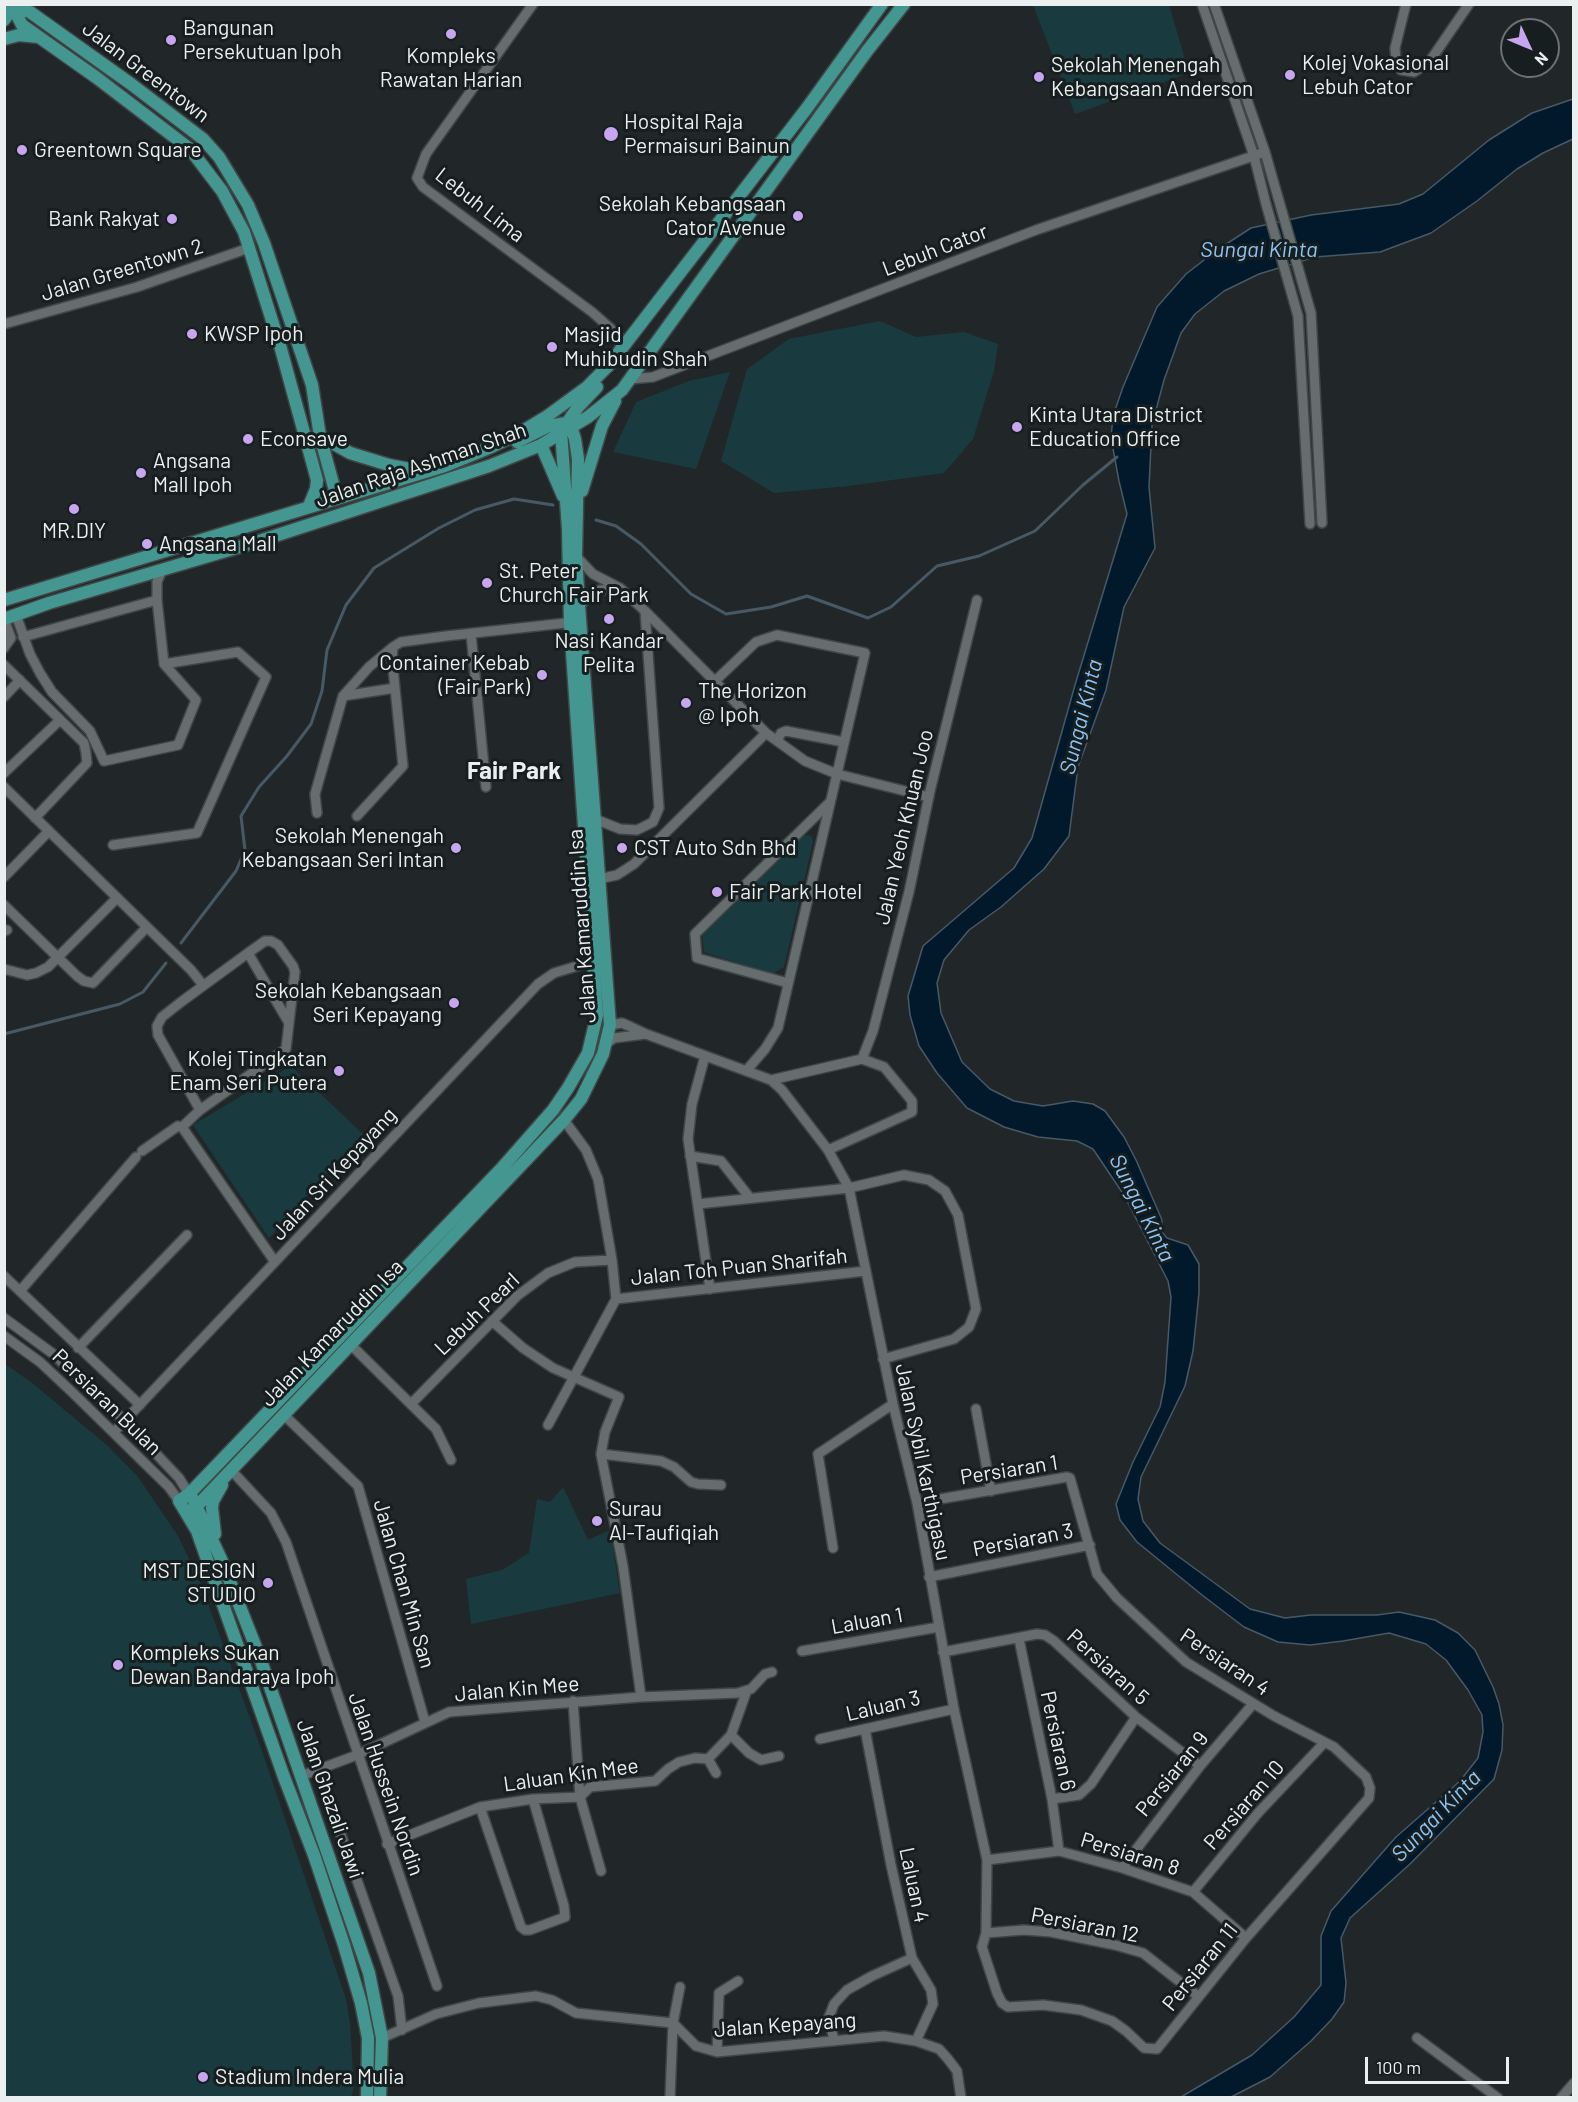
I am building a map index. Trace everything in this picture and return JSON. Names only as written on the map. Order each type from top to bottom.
[{"type":"main road","points":[[37,4],[41,19]]},
{"type":"main road","name":"Jalan Raja Ashman Shah","points":[[4,600],[445,466],[519,434],[581,392],[621,350],[794,125],[882,4]]},
{"type":"main road","name":"Jalan Raja Ashman Shah","points":[[8,618],[49,603],[253,543],[489,466],[541,444],[566,427],[600,409],[626,384],[904,4]]},
{"type":"main road","points":[[4,20],[11,8]]},
{"type":"main road","name":"Jalan Greentown","points":[[11,8],[30,12],[41,19],[203,139],[219,157],[248,205],[267,254],[312,386],[320,436],[338,498]]},
{"type":"main road","name":"Jalan Greentown","points":[[11,8],[22,25],[190,149],[222,191],[244,232],[281,349],[317,480],[309,506]]},
{"type":"main road","points":[[4,39],[19,35],[39,37]]},
{"type":"main road","points":[[445,466],[476,459],[534,435],[549,426],[566,427],[600,383],[609,365]]},
{"type":"main road","points":[[572,506],[602,426],[626,384]]},
{"type":"main road","name":"Jalan Kamaruddin Isa","points":[[192,1509],[564,1120],[580,1099],[598,1068],[607,1043],[610,1025],[600,960],[575,622],[572,506],[578,459],[575,439],[566,427]]},
{"type":"main road","points":[[320,436],[350,453],[389,465],[424,471]]},
{"type":"main road","points":[[541,444],[572,506]]},
{"type":"main road","points":[[253,543],[274,526],[325,508],[338,498]]},
{"type":"main road","name":"Jalan Kamaruddin Isa","points":[[184,1497],[501,1169],[553,1110],[588,1053],[597,1015],[600,960],[599,879],[575,622],[579,605],[572,506]]},
{"type":"main road","points":[[34,591],[37,599],[49,603]]},
{"type":"main road","points":[[588,1053],[596,1049],[602,1032],[610,1025]]},
{"type":"main road","points":[[564,1120],[563,1111],[568,1088]]},
{"type":"main road","points":[[221,1558],[213,1524],[212,1508],[218,1490],[241,1458]]},
{"type":"main road","name":"Jalan Ghazali Jawi","points":[[184,1497],[221,1558],[259,1655],[369,1974],[382,2038],[372,2097]]},
{"type":"main road","name":"Jalan Ghazali Jawi","points":[[192,1509],[197,1531],[318,1867],[362,2003],[368,2038],[372,2097]]},
{"type":"main road","points":[[255,1695],[259,1655]]},
{"type":"main road","points":[[271,1739],[276,1741],[280,1747],[290,1770],[301,1776],[297,1790],[303,1810],[299,1816]]},
{"type":"street","name":"Lebuh Lima","points":[[533,4],[426,154],[417,178],[423,188],[556,284],[609,327],[618,335],[621,350]]},
{"type":"street","points":[[1202,4],[1254,156],[1298,316],[1310,524]]},
{"type":"street","points":[[1214,4],[1265,152],[1311,313],[1322,523]]},
{"type":"street","points":[[1406,4],[1395,48],[1396,60],[1401,70],[1414,72],[1430,61],[1468,4]]},
{"type":"street","name":"Lebuh Cator","points":[[626,384],[653,377],[1046,226],[1265,152]]},
{"type":"street","points":[[259,232],[249,248],[267,254]]},
{"type":"street","name":"Jalan Greentown 2","points":[[4,324],[137,287],[249,248]]},
{"type":"street","points":[[576,556],[593,574],[620,588],[766,733],[805,761],[837,774],[929,797]]},
{"type":"street","points":[[8,618],[23,637],[52,692],[90,731],[104,760],[178,745],[196,700],[164,664],[157,600],[157,582],[162,570]]},
{"type":"street","points":[[579,605],[600,590],[620,588]]},
{"type":"street","points":[[23,637],[157,600]]},
{"type":"street","name":"Jalan Yeoh Khuan Joo","points":[[862,1059],[873,1031],[909,892],[929,797],[977,600]]},
{"type":"street","points":[[595,819],[620,829],[637,830],[653,822],[659,808],[645,611]]},
{"type":"street","points":[[4,648],[11,638],[8,618]]},
{"type":"street","points":[[317,813],[315,794],[343,696],[369,667],[393,647],[401,642],[575,622]]},
{"type":"street","points":[[471,634],[486,788]]},
{"type":"street","points":[[715,681],[756,642],[777,635],[865,653],[778,1028],[765,1049],[746,1071]]},
{"type":"street","points":[[357,816],[403,766],[393,647]]},
{"type":"street","points":[[113,845],[197,833],[266,677],[238,652],[164,664]]},
{"type":"street","points":[[4,665],[84,743],[87,763],[35,818]]},
{"type":"street","points":[[4,697],[20,681]]},
{"type":"street","points":[[343,696],[395,688]]},
{"type":"street","points":[[4,773],[60,720]]},
{"type":"street","points":[[777,741],[781,733],[786,731],[844,742]]},
{"type":"street","points":[[599,879],[617,875],[634,864],[766,733]]},
{"type":"street","points":[[6,790],[191,970],[203,985]]},
{"type":"street","points":[[788,983],[697,958],[695,933],[830,802]]},
{"type":"street","points":[[4,877],[49,831]]},
{"type":"street","points":[[4,969],[27,975],[48,967],[117,898]]},
{"type":"street","points":[[4,905],[77,976],[93,983],[147,927]]},
{"type":"street","points":[[20,1291],[139,1154],[178,1126],[182,1127],[200,1110],[286,1049],[295,972],[278,945],[271,941],[265,941],[203,985],[162,1017],[157,1026],[158,1035],[200,1110]]},
{"type":"street","points":[[248,954],[289,1023]]},
{"type":"street","name":"Jalan Sri Kepayang","points":[[114,1432],[538,984],[554,973],[600,960]]},
{"type":"street","name":"Jalan Sybil Karthigasu","points":[[610,1025],[622,1023],[771,1080],[782,1090],[828,1150],[849,1188],[883,1359],[917,1503],[954,1709],[987,1860],[986,1933],[982,1947],[1002,2003]]},
{"type":"street","name":"Jalan Sybil Karthigasu","points":[[607,1043],[614,1038],[646,1034]]},
{"type":"street","points":[[705,1056],[692,1104],[688,1139],[710,1289]]},
{"type":"street","points":[[771,1080],[862,1059],[884,1067],[912,1101],[912,1112],[828,1150]]},
{"type":"street","points":[[548,1425],[616,1299],[612,1260],[598,1179],[586,1150],[564,1120]]},
{"type":"street","points":[[182,1127],[275,1262]]},
{"type":"street","points":[[690,1156],[721,1161],[750,1198]]},
{"type":"street","points":[[698,1204],[849,1188],[904,1175],[928,1180],[945,1191],[958,1215],[976,1309],[969,1327],[954,1339],[883,1359]]},
{"type":"street","points":[[78,1348],[187,1235]]},
{"type":"street","name":"Lebuh Pearl","points":[[411,1404],[516,1296],[548,1273],[575,1262],[612,1260]]},
{"type":"street","name":"Jalan Toh Puan Sharifah","points":[[616,1299],[866,1271]]},
{"type":"street","points":[[4,1276],[140,1405]]},
{"type":"street","name":"Jalan Ghazali Jawi","points":[[7,1321],[52,1353],[125,1421],[179,1478],[184,1497]]},
{"type":"street","points":[[492,1322],[522,1348],[553,1368],[619,1397],[605,1432],[601,1454],[623,1566],[641,1697]]},
{"type":"street","name":"Persiaran Bulan","points":[[5,1337],[40,1362],[169,1487],[184,1497]]},
{"type":"street","points":[[350,1344],[436,1430],[451,1461]]},
{"type":"street","points":[[833,1548],[818,1454],[893,1404]]},
{"type":"street","points":[[976,1409],[991,1491]]},
{"type":"street","name":"Jalan Chan Min San","points":[[283,1414],[358,1486],[425,1722]]},
{"type":"street","points":[[601,1454],[661,1461],[674,1467],[691,1482],[721,1485]]},
{"type":"street","name":"Jalan Hussein Nordin","points":[[232,1471],[263,1504],[280,1529],[437,1986]]},
{"type":"street","name":"Persiaran 1","points":[[917,1503],[1067,1477],[1071,1480]]},
{"type":"street","name":"Persiaran 4","points":[[1071,1480],[1097,1574],[1117,1598],[1186,1662],[1253,1704],[1334,1748],[1366,1777]]},
{"type":"street","name":"Persiaran 3","points":[[929,1577],[1090,1545]]},
{"type":"street","name":"Laluan 1","points":[[802,1651],[939,1627]]},
{"type":"street","name":"Persiaran 5","points":[[943,1652],[1037,1634],[1045,1635],[1136,1717],[1200,1766]]},
{"type":"street","name":"Persiaran 6","points":[[1019,1639],[1052,1799],[1059,1851]]},
{"type":"street","points":[[716,1773],[708,1759],[731,1735],[747,1690],[751,1689],[765,1674],[772,1672]]},
{"type":"street","name":"Jalan Kin Mee","points":[[301,1776],[357,1755],[449,1712],[573,1701],[738,1693],[747,1690]]},
{"type":"street","points":[[573,1701],[580,1797],[601,1871]]},
{"type":"street","name":"Persiaran 9","points":[[1122,1869],[1200,1766],[1253,1704]]},
{"type":"street","name":"Laluan 3","points":[[820,1739],[954,1709]]},
{"type":"street","points":[[1052,1799],[1079,1795],[1091,1784],[1136,1717]]},
{"type":"street","name":"Laluan 4","points":[[865,1729],[891,1865],[912,1958],[931,1990],[933,2004],[916,2041]]},
{"type":"street","points":[[731,1735],[761,1760],[779,1756]]},
{"type":"street","name":"Persiaran 10","points":[[1193,1892],[1258,1813],[1324,1743]]},
{"type":"street","name":"Laluan Kin Mee","points":[[387,1844],[480,1807],[533,1799],[580,1797],[590,1787],[655,1781],[679,1761],[695,1758],[708,1759]]},
{"type":"street","name":"Jalan Ghazali Jawi","points":[[318,1770],[398,1996],[402,2030]]},
{"type":"street","name":"Persiaran 11","points":[[1002,2003],[1008,2007],[1043,2005],[1081,2010],[1112,2021],[1144,2048],[1157,2049],[1246,1938],[1369,1798],[1370,1788],[1366,1777]]},
{"type":"street","points":[[480,1807],[521,1927],[530,1930],[565,1917],[564,1906],[533,1799]]},
{"type":"street","name":"Persiaran 8","points":[[987,1860],[1059,1851],[1122,1869],[1193,1892],[1246,1938]]},
{"type":"street","name":"Persiaran 12","points":[[986,1933],[1024,1930],[1051,1932],[1143,1953],[1198,1996]]},
{"type":"street","points":[[834,2041],[829,2017],[834,2004],[847,1990],[912,1958]]},
{"type":"street","points":[[717,2052],[718,1993],[738,1981]]},
{"type":"street","points":[[670,2097],[673,2023],[680,1987]]},
{"type":"street","points":[[382,2038],[436,2014],[479,2003],[536,1996],[552,2000],[576,2013],[673,2023]]},
{"type":"street","name":"Jalan Kepayang","points":[[673,2023],[696,2046],[717,2052],[884,2036],[916,2041],[939,2049],[948,2059],[957,2071],[961,2097]]},
{"type":"street","points":[[1417,2038],[1498,2097]]},
{"type":"street","points":[[1562,2097],[1574,2083]]},
{"type":"shaded area","points":[[1033,5],[1169,5],[1189,73],[1075,114]]},
{"type":"shaded area","points":[[880,321],[916,337],[964,332],[998,344],[994,371],[973,439],[944,473],[774,493],[721,461],[747,369],[789,339]]},
{"type":"shaded area","points":[[730,372],[696,469],[613,452],[636,402],[689,381]]},
{"type":"shaded area","points":[[809,835],[813,842],[784,967],[772,974],[704,952],[702,935],[803,836]]},
{"type":"shaded area","points":[[291,1066],[363,1134],[269,1238],[193,1125]]},
{"type":"shaded area","name":"Kompleks Sukan Dewan Bandaraya Ipoh","points":[[5,1364],[31,1382],[108,1446],[138,1477],[178,1536],[200,1582],[261,1748],[346,1999],[350,2023],[354,2087],[351,2097],[5,2097]]},
{"type":"shaded area","points":[[563,1487],[588,1540],[610,1530],[620,1593],[471,1624],[466,1579],[502,1570],[529,1553],[537,1499],[550,1502]]},
{"type":"water","name":"Sungai Kinta","points":[[1573,99],[1573,139],[1543,153],[1517,169],[1431,233],[1380,252],[1315,257],[1259,274],[1224,291],[1195,314],[1181,333],[1164,380],[1152,425],[1149,487],[1155,548],[1124,607],[1106,690],[1078,767],[1069,836],[1044,869],[1001,907],[969,930],[944,960],[937,983],[941,1013],[962,1062],[990,1089],[1014,1101],[1043,1106],[1073,1101],[1093,1104],[1105,1111],[1124,1137],[1136,1160],[1162,1220],[1161,1231],[1167,1238],[1188,1245],[1199,1264],[1199,1293],[1193,1351],[1185,1386],[1141,1477],[1138,1499],[1143,1521],[1160,1543],[1250,1609],[1285,1618],[1311,1615],[1377,1615],[1399,1612],[1435,1620],[1458,1633],[1475,1650],[1499,1704],[1503,1725],[1502,1750],[1494,1779],[1410,1864],[1350,1918],[1341,1938],[1346,1983],[1344,2002],[1332,2019],[1270,2077],[1231,2097],[1181,2097],[1252,2055],[1294,2017],[1321,1985],[1321,1936],[1331,1911],[1396,1837],[1460,1781],[1478,1758],[1483,1732],[1482,1715],[1468,1690],[1446,1660],[1426,1644],[1389,1633],[1310,1645],[1278,1642],[1244,1627],[1137,1542],[1120,1520],[1116,1504],[1133,1462],[1160,1407],[1165,1382],[1171,1297],[1168,1281],[1124,1195],[1093,1149],[1077,1141],[1038,1137],[1004,1127],[967,1108],[937,1073],[919,1046],[910,1015],[908,996],[923,946],[1014,868],[1032,838],[1127,514],[1111,438],[1113,416],[1157,307],[1186,274],[1251,228],[1311,215],[1399,204],[1423,194],[1489,140],[1532,113]]},
{"type":"waterway","points":[[596,520],[616,526],[641,544],[691,594],[726,614],[771,607],[807,596],[868,618],[891,607],[937,566],[979,556],[1035,531],[1083,485],[1117,457]]},
{"type":"waterway","points":[[181,943],[236,871],[245,850],[241,816],[259,787],[287,756],[311,724],[322,691],[327,650],[346,605],[374,568],[439,528],[475,510],[514,499],[553,505]]},
{"type":"waterway","points":[[4,1034],[120,1004],[143,992],[166,963]]},
{"type":"place","name":"Kompleks Rawatan Harian","points":[[451,34]]},
{"type":"place","name":"Bangunan Persekutuan Ipoh","points":[[171,40]]},
{"type":"place","name":"Kolej Vokasional Lebuh Cator","points":[[1290,75]]},
{"type":"place","name":"Sekolah Menengah Kebangsaan Anderson","points":[[1039,77]]},
{"type":"place","name":"Hospital Raja Permaisuri Bainun","points":[[611,134]]},
{"type":"place","name":"Greentown Square","points":[[22,150]]},
{"type":"place","name":"Sekolah Kebangsaan Cator Avenue","points":[[798,216]]},
{"type":"place","name":"Bank Rakyat","points":[[172,219]]},
{"type":"place","name":"KWSP Ipoh","points":[[192,334]]},
{"type":"place","name":"Masjid Muhibudin Shah","points":[[552,347]]},
{"type":"place","name":"Kinta Utara District Education Office","points":[[1017,427]]},
{"type":"place","name":"Econsave","points":[[248,439]]},
{"type":"place","name":"Angsana Mall Ipoh","points":[[141,473]]},
{"type":"place","name":"MR.DIY","points":[[74,509]]},
{"type":"place","name":"Angsana Mall","points":[[147,544]]},
{"type":"place","name":"St. Peter Church Fair Park","points":[[487,583]]},
{"type":"place","name":"Nasi Kandar Pelita","points":[[609,619]]},
{"type":"place","name":"Container Kebab (Fair Park)","points":[[542,675]]},
{"type":"place","name":"The Horizon @ Ipoh","points":[[686,703]]},
{"type":"place","name":"Sekolah Menengah Kebangsaan Seri Intan","points":[[456,848]]},
{"type":"place","name":"CST Auto Sdn Bhd","points":[[622,848]]},
{"type":"place","name":"Fair Park Hotel","points":[[717,892]]},
{"type":"place","name":"Sekolah Kebangsaan Seri Kepayang","points":[[454,1003]]},
{"type":"place","name":"Kolej Tingkatan Enam Seri Putera","points":[[339,1071]]},
{"type":"place","name":"Surau Al-Taufiqiah","points":[[597,1521]]},
{"type":"place","name":"MST DESIGN STUDIO","points":[[268,1583]]},
{"type":"place","name":"Kompleks Sukan Dewan Bandaraya Ipoh","points":[[118,1665]]},
{"type":"place","name":"Stadium Indera Mulia","points":[[203,2077]]},
{"type":"district","name":"Fair Park","points":[[514,771]]}]
